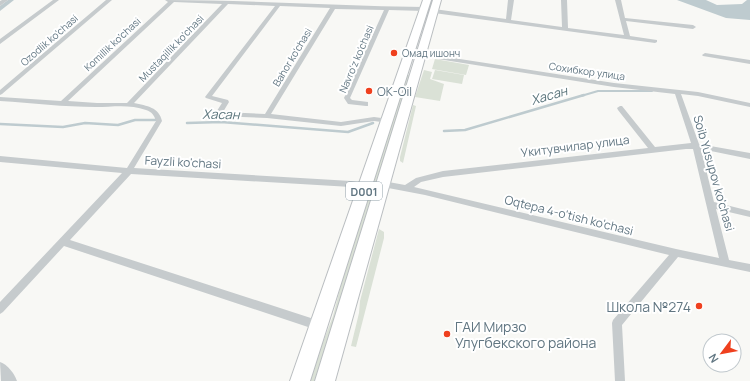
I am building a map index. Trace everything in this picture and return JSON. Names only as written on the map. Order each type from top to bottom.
[{"type":"highway","name":"D001","points":[[325,381],[383,184],[430,5]]},
{"type":"highway","name":"D001","points":[[300,381],[320,326],[387,121],[415,62]]},
{"type":"street","points":[[0,4],[5,0]]},
{"type":"street","points":[[0,42],[56,0]]},
{"type":"street","name":"Ozodlik ko'chasi","points":[[0,93],[109,0]]},
{"type":"street","points":[[168,0],[333,7],[387,8],[430,5],[508,21],[654,41]]},
{"type":"street","name":"Komillik ko'chasi","points":[[63,102],[173,0]]},
{"type":"street","points":[[508,21],[511,0]]},
{"type":"street","points":[[564,0],[565,28]]},
{"type":"street","points":[[618,0],[627,37]]},
{"type":"street","name":"Mustaqillik ko'chasi","points":[[129,105],[226,3]]},
{"type":"street","points":[[278,5],[208,97],[226,102],[218,114],[267,116],[341,124],[374,119],[387,121]]},
{"type":"street","name":"Bahor ko'chasi","points":[[267,116],[333,7]]},
{"type":"street","name":"Navro'z ko'chasi","points":[[366,104],[350,102],[347,98],[387,8]]},
{"type":"street","points":[[622,19],[693,27]]},
{"type":"street","points":[[706,55],[750,62]]},
{"type":"street","name":"Сохибкор улица","points":[[415,62],[677,91],[716,97],[750,105]]},
{"type":"street","name":"Soib Yusupov ko'chasi","points":[[677,91],[696,146],[712,205],[725,262]]},
{"type":"street","points":[[0,99],[97,105],[106,103],[129,105],[152,110],[157,114],[159,121],[129,171],[0,309]]},
{"type":"street","points":[[620,108],[653,149]]},
{"type":"street","name":"Укитувчилар улица","points":[[406,188],[419,180],[443,174],[653,149],[696,146],[750,156]]},
{"type":"street","name":"Fayzli ko'chasi","points":[[0,159],[129,171],[366,186]]},
{"type":"street","name":"Oqtepa 4-o'tish ko'chasi","points":[[383,184],[406,188],[676,253],[750,268]]},
{"type":"street","points":[[712,205],[750,214]]},
{"type":"street","points":[[63,242],[320,326]]},
{"type":"street","points":[[620,381],[617,323],[676,253]]},
{"type":"street","points":[[0,369],[10,381]]},
{"type":"shaded area","points":[[677,0],[706,0],[717,5],[742,4],[747,0],[750,0],[750,20],[726,18]]},
{"type":"shaded area","points":[[435,59],[469,65],[466,75],[432,69]]},
{"type":"shaded area","points":[[424,70],[432,72],[430,79],[444,84],[440,101],[415,97]]},
{"type":"shaded area","points":[[435,70],[464,75],[462,84],[432,79]]},
{"type":"shaded area","points":[[407,75],[411,75],[315,381],[308,381],[333,316],[350,250]]},
{"type":"shaded area","points":[[413,105],[416,106],[403,163],[400,161],[400,157]]},
{"type":"shaded area","points":[[379,229],[384,232],[384,238],[356,347],[351,346],[359,313],[360,301]]},
{"type":"waterway","points":[[0,9],[11,0]]},
{"type":"waterway","name":"Хасан","points":[[581,96],[598,91],[652,91]]},
{"type":"waterway","name":"Хасан","points":[[444,131],[465,130],[584,95]]},
{"type":"waterway","name":"Хасан","points":[[0,124],[63,127],[85,123],[118,125],[135,120],[155,120]]},
{"type":"waterway","name":"Хасан","points":[[187,123],[221,122],[348,132],[373,123]]},
{"type":"place","name":"Омад ишонч","points":[[394,53]]},
{"type":"place","name":"OK-Oil","points":[[369,91]]},
{"type":"place","name":"Школа №274","points":[[699,306]]},
{"type":"place","name":"ГАИ Мирзо Улугбекского района","points":[[447,334]]}]
